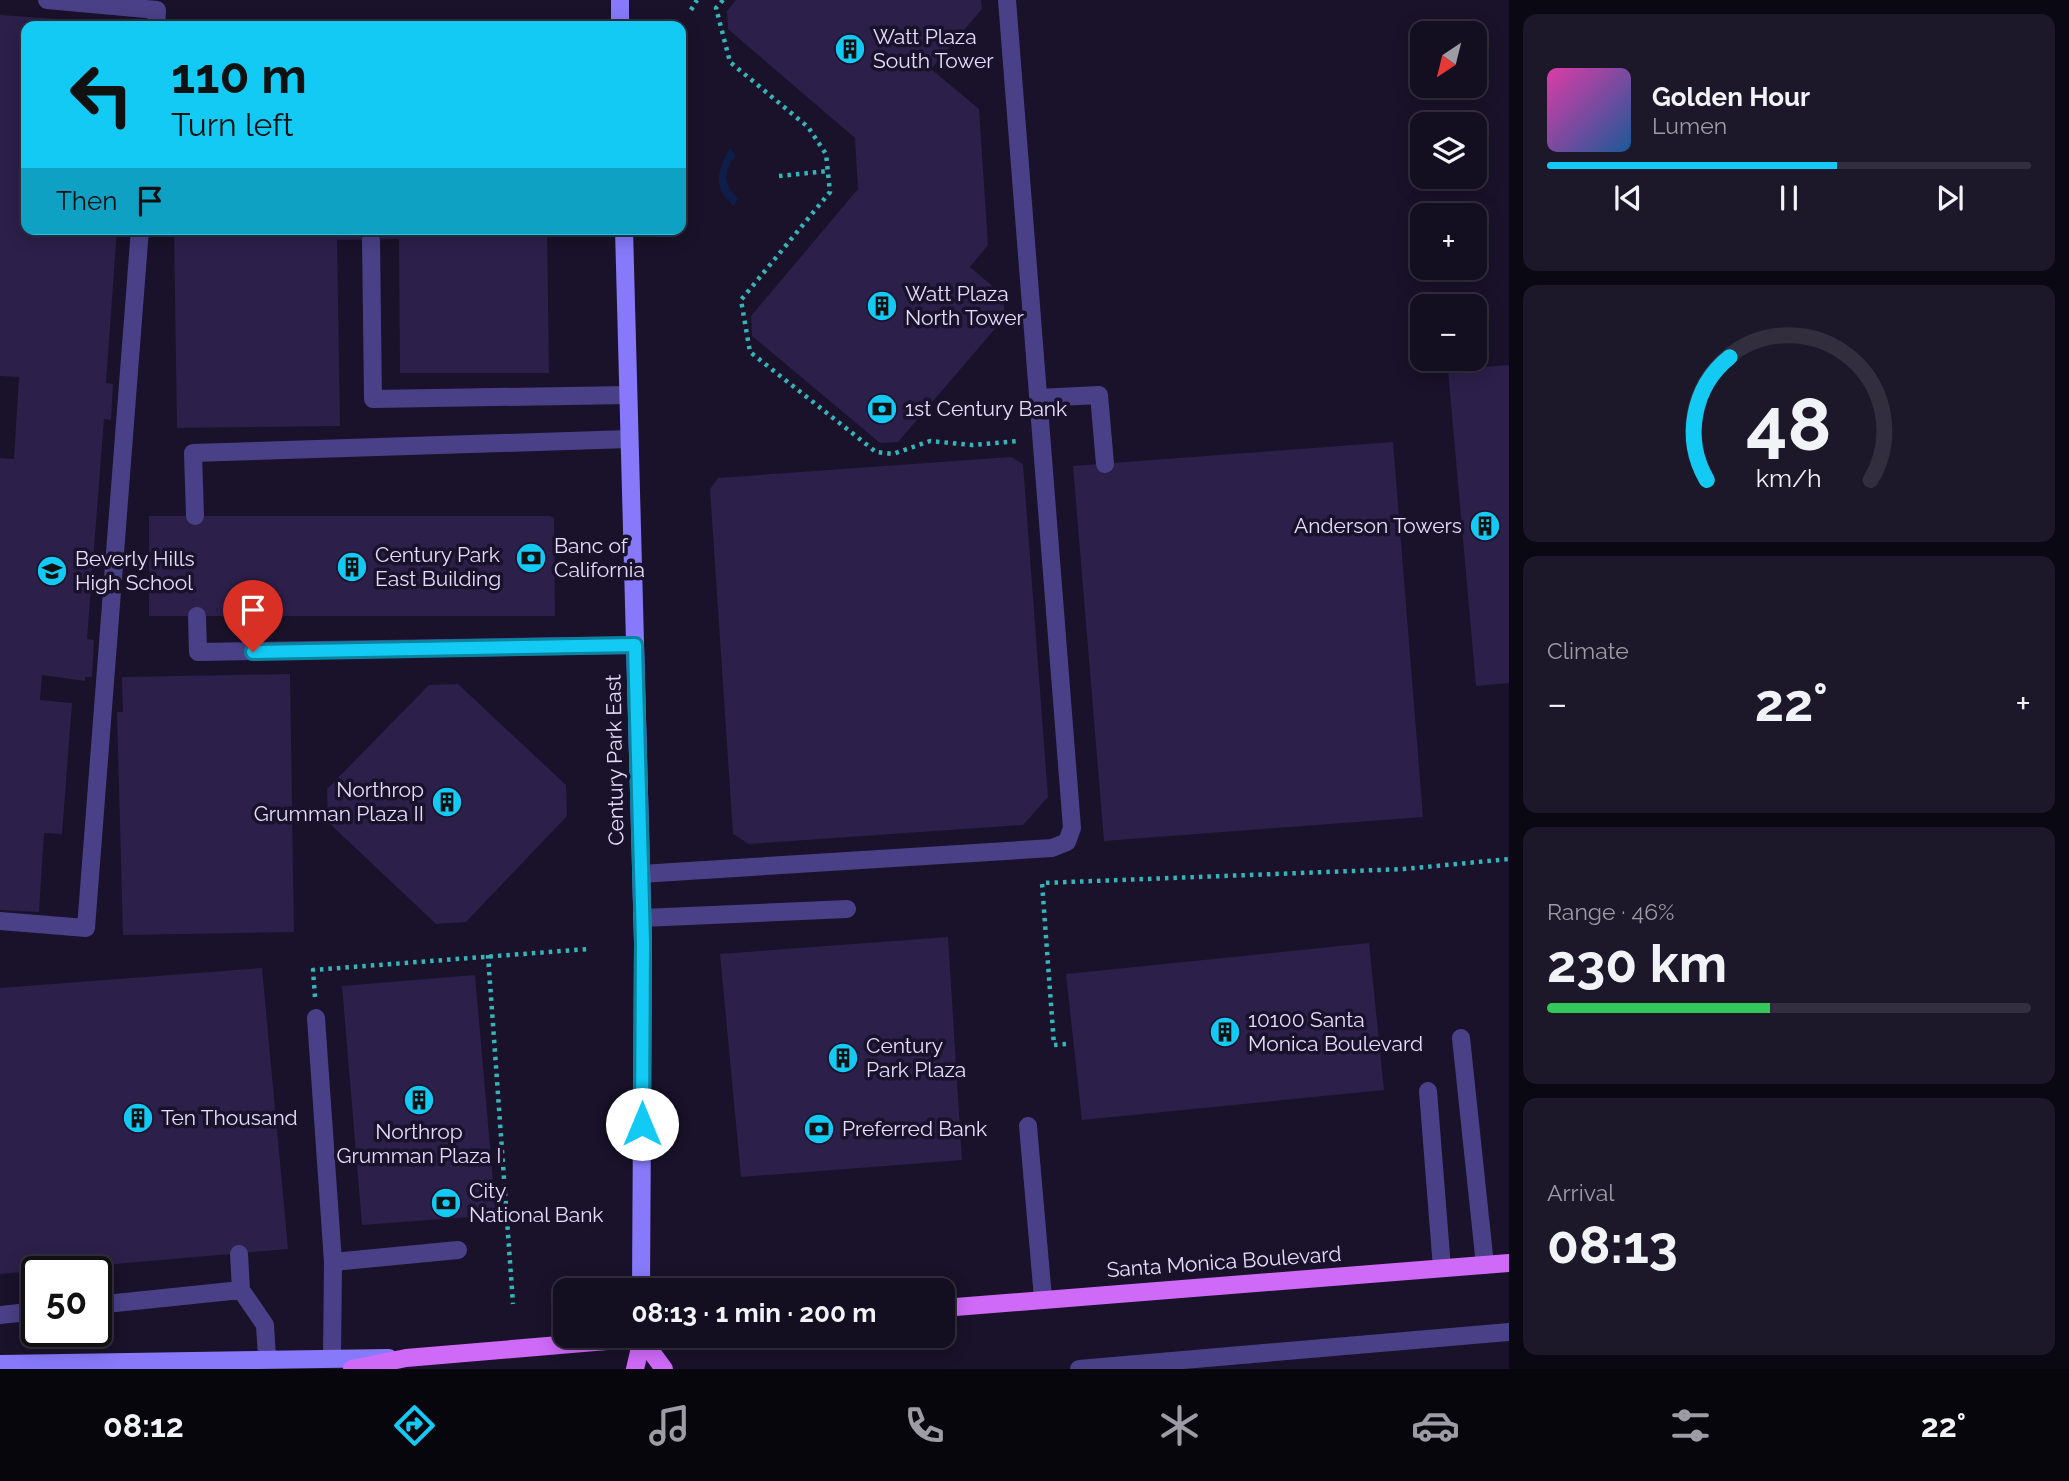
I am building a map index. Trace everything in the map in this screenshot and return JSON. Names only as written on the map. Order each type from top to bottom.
[{"type":"main road","points":[[620,0],[620,21]]},
{"type":"main road","name":"Century Park East","points":[[624,235],[642,918],[641,1278]]},
{"type":"main road","name":"Santa Monica Boulevard","points":[[955,1307],[1509,1263]]},
{"type":"main road","points":[[352,1369],[407,1358],[553,1345]]},
{"type":"main road","points":[[635,1369],[640,1348]]},
{"type":"main road","points":[[650,1348],[664,1369]]},
{"type":"main road","points":[[0,1364],[332,1356],[407,1358]]},
{"type":"lane","points":[[47,0],[157,10],[156,21]]},
{"type":"lane","points":[[641,874],[1052,848],[1067,842],[1072,828],[1007,0]]},
{"type":"lane","points":[[0,921],[86,928],[140,235]]},
{"type":"lane","points":[[371,240],[373,399],[628,395]]},
{"type":"lane","points":[[1038,398],[1099,395],[1105,464]]},
{"type":"lane","points":[[195,516],[193,453],[629,439]]},
{"type":"lane","points":[[197,616],[198,652],[635,645]]},
{"type":"lane","points":[[642,918],[847,909]]},
{"type":"lane","points":[[316,1018],[333,1262],[332,1356]]},
{"type":"lane","points":[[1461,1038],[1485,1265]]},
{"type":"lane","points":[[1428,1091],[1442,1268]]},
{"type":"lane","points":[[1028,1126],[1043,1298]]},
{"type":"lane","points":[[333,1262],[458,1250]]},
{"type":"lane","points":[[239,1254],[241,1290],[265,1325],[267,1357]]},
{"type":"lane","points":[[112,1303],[241,1290]]},
{"type":"lane","points":[[0,1315],[21,1313]]},
{"type":"lane","points":[[1079,1369],[1509,1332]]},
{"type":"path","points":[[691,10],[698,0]]},
{"type":"path","points":[[723,0],[716,8],[730,62],[808,127],[826,154],[830,192],[741,300],[750,352],[876,452],[893,454],[930,441],[972,445],[1042,439]]},
{"type":"path","points":[[779,176],[828,172]]},
{"type":"path","points":[[1066,1044],[1054,1045],[1042,883],[1404,869],[1509,859]]},
{"type":"path","points":[[316,1018],[313,970],[588,949]]},
{"type":"path","points":[[488,955],[513,1304]]},
{"type":"water","points":[[730,148],[736,156],[728,167],[726,177],[738,199],[734,206],[722,193],[719,179],[722,164]]},
{"type":"building","points":[[736,0],[981,0],[982,9],[931,69],[979,109],[988,245],[970,267],[1003,295],[1005,317],[898,442],[880,443],[752,336],[751,316],[858,189],[855,138],[728,29],[727,11]]},
{"type":"building","name":"Beverly Hills High School","points":[[0,15],[85,21],[21,21],[21,235],[117,235],[106,383],[113,384],[111,420],[104,419],[87,639],[94,640],[92,677],[85,677],[85,681],[42,675],[40,700],[72,703],[62,834],[44,833],[39,912],[0,910],[0,458],[14,459],[19,377],[0,376]]},
{"type":"building","points":[[174,235],[547,235],[549,373],[400,373],[399,239],[337,240],[340,426],[177,428]]},
{"type":"building","name":"Anderson Towers","points":[[1509,365],[1509,683],[1476,686],[1448,371],[1487,371],[1487,367]]},
{"type":"building","points":[[1393,442],[1423,817],[1104,841],[1073,466]]},
{"type":"building","points":[[1011,457],[1023,464],[1048,797],[1023,825],[749,844],[733,834],[710,489],[718,478]]},
{"type":"building","name":"Century Park East Building","points":[[149,516],[550,516],[554,518],[555,616],[149,616]]},
{"type":"building","points":[[290,674],[294,932],[123,935],[117,712],[123,712],[122,677]]},
{"type":"building","name":"Northrop Grumman Plaza II","points":[[458,684],[566,785],[567,816],[466,922],[436,924],[328,822],[327,789],[429,685]]},
{"type":"building","name":"Century Park Plaza","points":[[948,937],[962,1160],[741,1177],[720,954]]},
{"type":"building","name":"10100 Santa Monica Boulevard","points":[[1369,943],[1384,1090],[1082,1120],[1066,974]]},
{"type":"building","name":"Ten Thousand","points":[[262,968],[288,1249],[112,1264],[112,1256],[21,1256],[21,1272],[0,1274],[0,988]]},
{"type":"building","name":"Northrop Grumman Plaza I","points":[[475,975],[496,1215],[362,1225],[342,986]]},
{"type":"place","name":"Watt Plaza South Tower","points":[[850,49]]},
{"type":"place","name":"Watt Plaza North Tower","points":[[882,306]]},
{"type":"place","name":"1st Century Bank","points":[[882,409]]},
{"type":"place","name":"Anderson Towers","points":[[1485,526]]},
{"type":"place","name":"Banc of California","points":[[531,558]]},
{"type":"place","name":"Century Park East Building","points":[[352,567]]},
{"type":"place","name":"Beverly Hills High School","points":[[52,571]]},
{"type":"place","name":"Northrop Grumman Plaza II","points":[[447,802]]},
{"type":"place","name":"10100 Santa Monica Boulevard","points":[[1225,1032]]},
{"type":"place","name":"Century Park Plaza","points":[[843,1058]]},
{"type":"place","name":"Northrop Grumman Plaza I","points":[[419,1100]]},
{"type":"place","name":"Ten Thousand","points":[[138,1118]]},
{"type":"place","name":"Preferred Bank","points":[[819,1129]]},
{"type":"place","name":"City National Bank","points":[[446,1203]]},
{"type":"route","points":[[253,652],[635,645],[643,942],[642,1124]]}]
